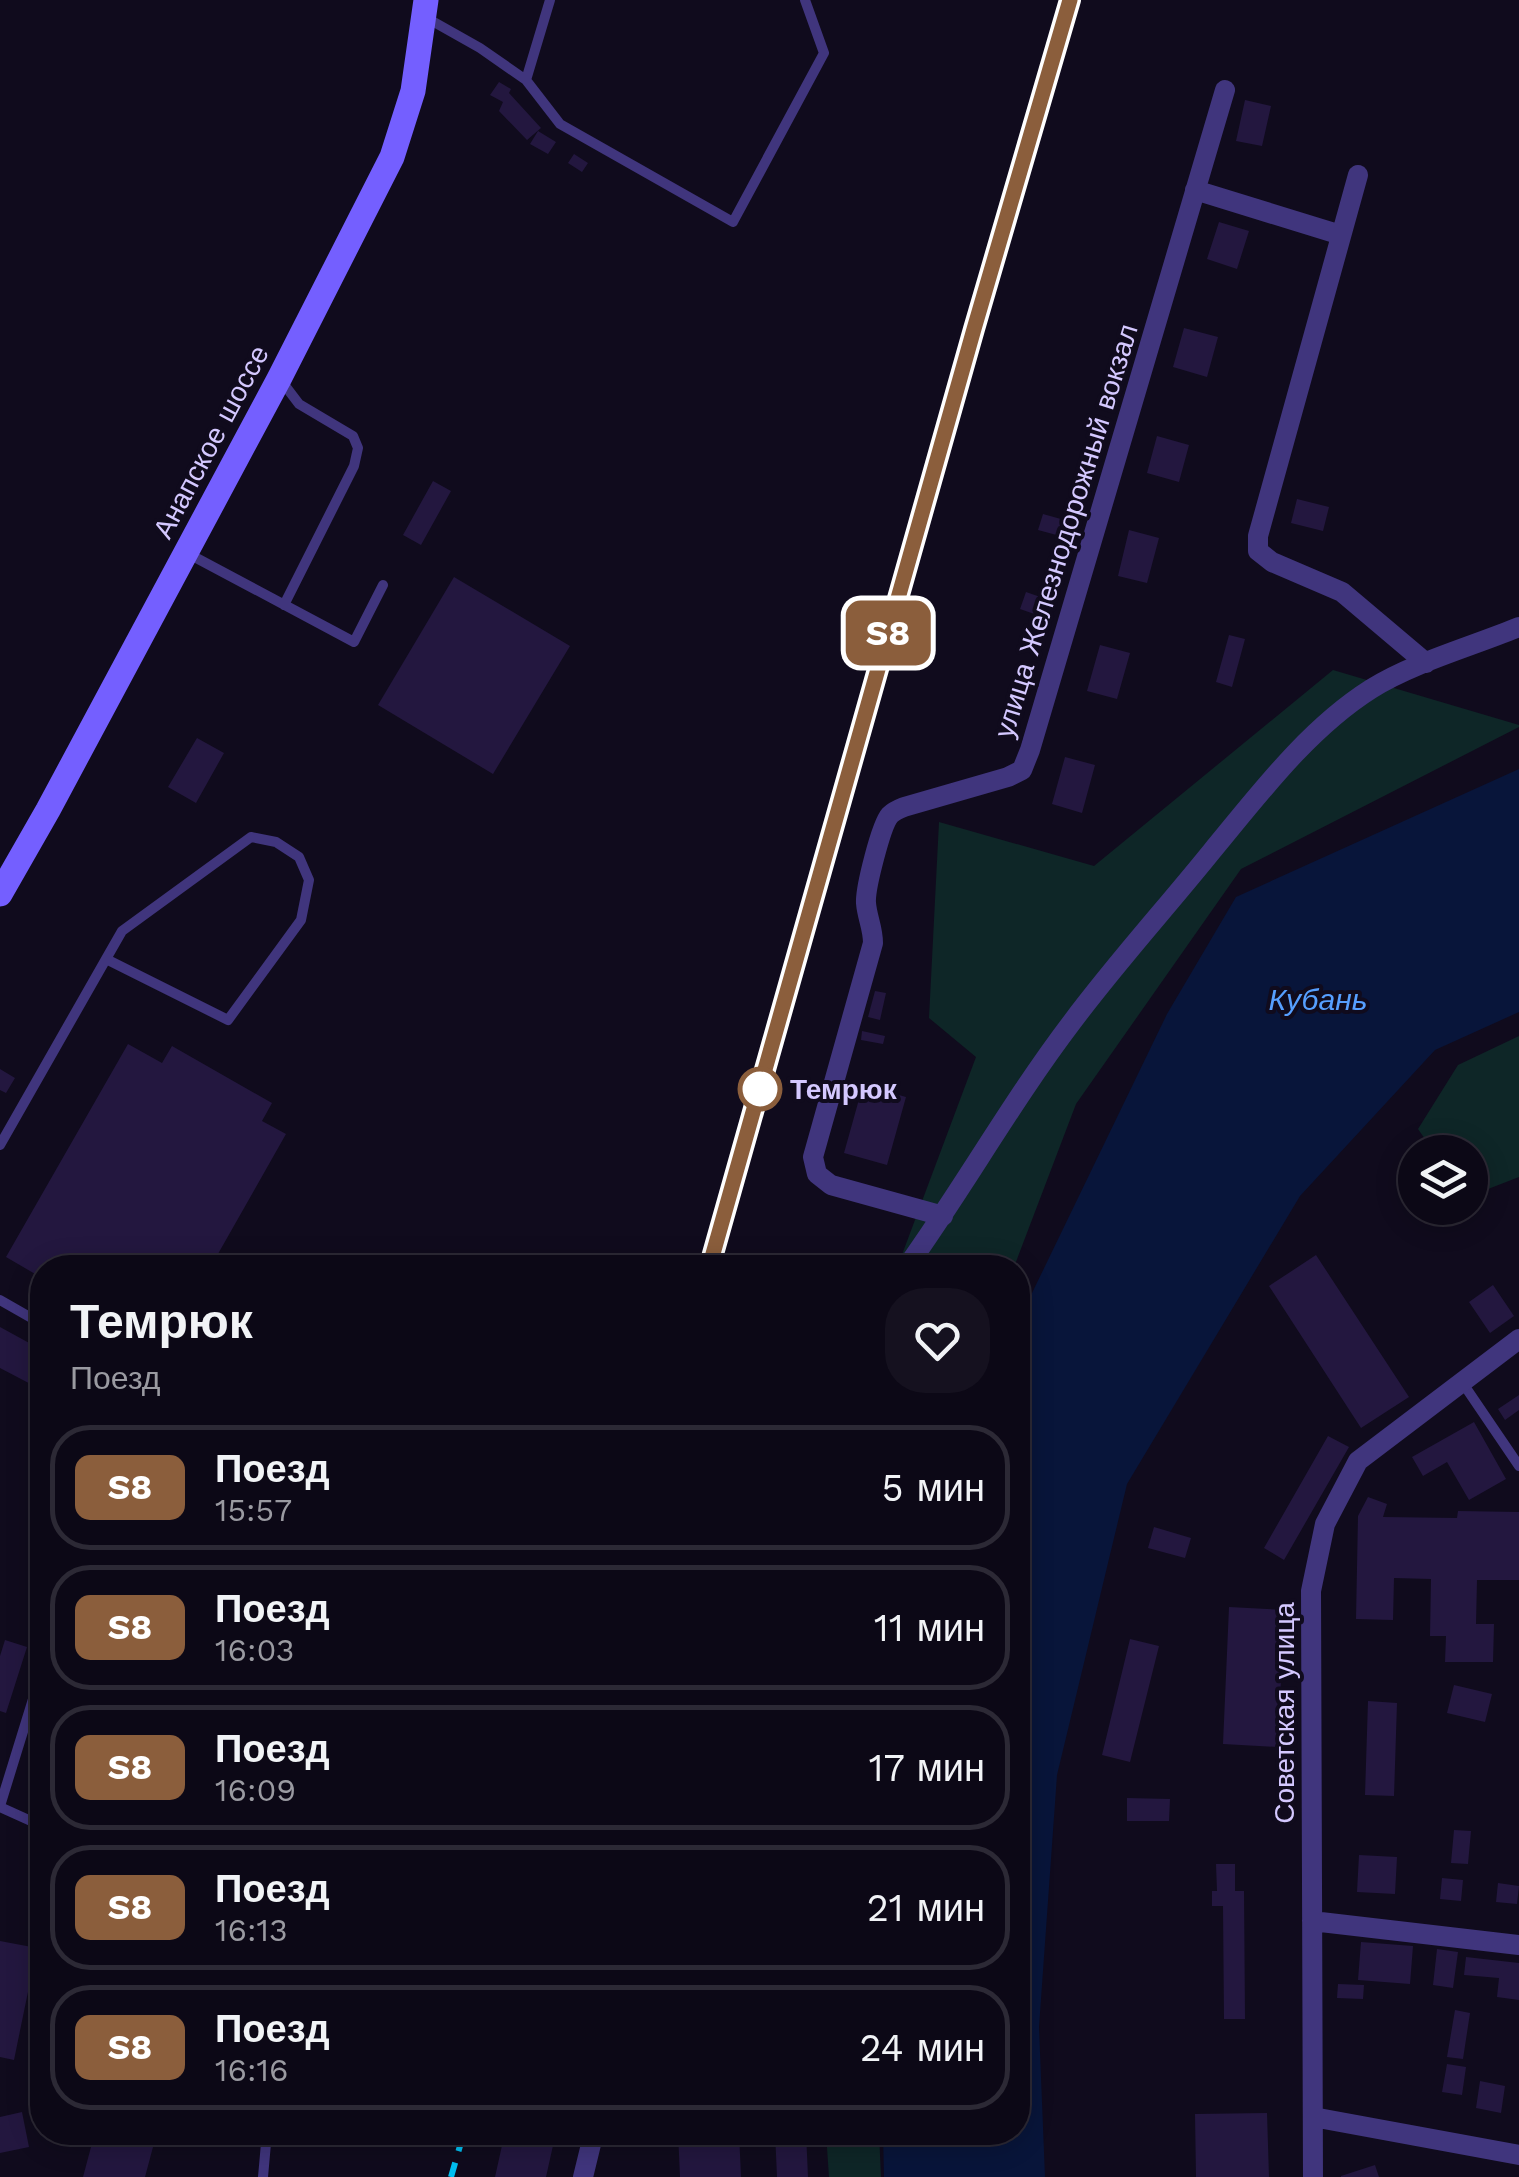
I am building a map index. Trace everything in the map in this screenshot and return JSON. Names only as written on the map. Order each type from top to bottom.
[{"type":"street","name":"Анапское шоссе","points":[[0,894],[186,553],[392,157],[413,91],[425,8]]},
{"type":"street","name":"улица Железнодорожный вокзал","points":[[943,1216],[831,1185],[817,1174],[814,1157],[873,943],[865,901],[867,888],[884,825],[892,813],[1022,770],[1225,90]]},
{"type":"street","points":[[1358,174],[1258,536],[1258,552],[1272,562],[1342,592],[1426,663]]},
{"type":"street","points":[[1196,190],[1341,235]]},
{"type":"street","points":[[915,1255],[1012,1106],[1074,1020],[1247,810],[1324,724],[1374,687],[1519,627]]},
{"type":"street","name":"Советская улица","points":[[1313,2177],[1311,1591],[1326,1524],[1358,1461],[1519,1339]]},
{"type":"street","points":[[1312,1921],[1519,1944]]},
{"type":"street","points":[[1314,2117],[1519,2155]]},
{"type":"street","points":[[583,2177],[591,2145]]},
{"type":"lane","points":[[526,80],[550,0]]},
{"type":"lane","points":[[425,8],[526,80],[560,124],[733,222],[824,53],[805,0]]},
{"type":"lane","points":[[279,378],[299,404],[353,436],[358,448],[354,466],[284,605]]},
{"type":"lane","points":[[186,553],[354,642],[383,586]]},
{"type":"lane","points":[[0,1144],[122,932],[251,837],[276,842],[300,856],[309,880],[301,920],[228,1020],[106,960]]},
{"type":"lane","points":[[0,1300],[30,1317]]},
{"type":"lane","points":[[1462,1382],[1519,1466]]},
{"type":"lane","points":[[30,1709],[0,1806],[30,1820]]},
{"type":"lane","points":[[263,2177],[266,2145]]},
{"type":"green space","points":[[1333,670],[1519,725],[1241,869],[1076,1104],[1019,1255],[902,1255],[976,1057],[929,1018],[939,822],[1094,866]]},
{"type":"green space","points":[[1519,1036],[1519,1177],[1488,1189],[1488,1135],[1422,1135],[1418,1129],[1458,1065]]},
{"type":"green space","points":[[827,2145],[880,2145],[881,2177],[829,2177]]},
{"type":"water","name":"Кубань","points":[[1519,769],[1519,1012],[1435,1050],[1300,1196],[1127,1484],[1057,1775],[1039,2027],[1045,2177],[884,2177],[883,2145],[1030,2145],[1030,1297],[1167,1014],[1236,897]]},
{"type":"building","points":[[499,82],[511,89],[509,93],[541,128],[527,140],[499,111],[503,102],[490,95]]},
{"type":"building","points":[[1245,100],[1271,106],[1262,146],[1236,141]]},
{"type":"building","points":[[538,131],[556,142],[548,154],[530,144]]},
{"type":"building","points":[[574,154],[588,163],[582,172],[568,163]]},
{"type":"building","points":[[1219,222],[1249,231],[1237,269],[1207,259]]},
{"type":"building","points":[[1184,328],[1218,337],[1207,377],[1173,367]]},
{"type":"building","points":[[1157,436],[1189,445],[1179,482],[1147,473]]},
{"type":"building","points":[[433,481],[451,491],[421,545],[403,535]]},
{"type":"building","points":[[1297,499],[1329,507],[1323,531],[1291,523]]},
{"type":"building","points":[[1043,514],[1068,521],[1064,537],[1038,530]]},
{"type":"building","points":[[1129,530],[1159,538],[1147,583],[1118,576]]},
{"type":"building","points":[[454,577],[570,646],[493,774],[378,705]]},
{"type":"building","points":[[1026,592],[1049,600],[1043,617],[1020,609]]},
{"type":"building","points":[[1229,635],[1245,639],[1232,687],[1216,682]]},
{"type":"building","points":[[1100,645],[1130,653],[1117,699],[1087,691]]},
{"type":"building","points":[[197,738],[224,753],[196,803],[168,787]]},
{"type":"building","points":[[1065,757],[1095,765],[1082,813],[1052,804]]},
{"type":"building","points":[[875,991],[886,993],[880,1020],[868,1017]]},
{"type":"building","points":[[862,1031],[885,1036],[883,1044],[861,1040]]},
{"type":"building","points":[[128,1044],[162,1063],[172,1046],[272,1103],[262,1121],[286,1134],[217,1255],[30,1255],[30,1271],[6,1257]]},
{"type":"building","points":[[0,1069],[15,1078],[6,1093],[0,1090]]},
{"type":"building","points":[[863,1085],[906,1097],[887,1165],[844,1153]]},
{"type":"building","points":[[1316,1255],[1409,1397],[1361,1428],[1269,1286]]},
{"type":"building","points":[[1493,1285],[1514,1316],[1490,1333],[1469,1302]]},
{"type":"building","points":[[0,1327],[30,1343],[30,1384],[0,1368]]},
{"type":"building","points":[[1519,1395],[1519,1410],[1505,1420],[1498,1409]]},
{"type":"building","points":[[1474,1422],[1506,1479],[1469,1500],[1447,1462],[1423,1476],[1412,1457]]},
{"type":"building","points":[[1328,1436],[1349,1447],[1284,1560],[1264,1548]]},
{"type":"building","points":[[1368,1497],[1387,1504],[1383,1517],[1457,1518],[1458,1511],[1519,1512],[1519,1580],[1477,1580],[1476,1624],[1494,1624],[1493,1662],[1445,1662],[1446,1636],[1430,1636],[1431,1579],[1394,1578],[1393,1620],[1356,1619],[1358,1516]]},
{"type":"building","points":[[1154,1527],[1191,1538],[1185,1558],[1148,1548]]},
{"type":"building","points":[[1229,1607],[1284,1610],[1278,1747],[1223,1744]]},
{"type":"building","points":[[1130,1639],[1159,1646],[1130,1762],[1102,1755]]},
{"type":"building","points":[[5,1640],[27,1647],[6,1713],[0,1711],[0,1656]]},
{"type":"building","points":[[1454,1685],[1492,1694],[1485,1722],[1447,1713]]},
{"type":"building","points":[[1368,1701],[1397,1703],[1394,1796],[1365,1795]]},
{"type":"building","points":[[1127,1798],[1170,1799],[1169,1821],[1127,1821]]},
{"type":"building","points":[[1454,1830],[1471,1831],[1468,1864],[1451,1863]]},
{"type":"building","points":[[1359,1855],[1397,1857],[1395,1894],[1357,1892]]},
{"type":"building","points":[[1216,1864],[1235,1864],[1235,1891],[1244,1891],[1245,2019],[1224,2019],[1223,1906],[1212,1906],[1212,1891],[1217,1891]]},
{"type":"building","points":[[1442,1878],[1463,1880],[1461,1901],[1440,1899]]},
{"type":"building","points":[[1498,1883],[1519,1886],[1517,1904],[1496,1902]]},
{"type":"building","points":[[0,1941],[30,1947],[30,1982],[14,2060],[0,2057]]},
{"type":"building","points":[[1361,1942],[1413,1946],[1410,1984],[1358,1980]]},
{"type":"building","points":[[1437,1949],[1458,1952],[1453,1988],[1433,1985]]},
{"type":"building","points":[[1466,1957],[1519,1963],[1519,2000],[1497,1997],[1499,1978],[1464,1975]]},
{"type":"building","points":[[1338,1984],[1364,1985],[1363,1999],[1337,1998]]},
{"type":"building","points":[[1455,2010],[1470,2013],[1463,2059],[1447,2057]]},
{"type":"building","points":[[1447,2064],[1466,2067],[1462,2095],[1442,2092]]},
{"type":"building","points":[[1480,2081],[1505,2086],[1501,2113],[1476,2108]]},
{"type":"building","points":[[22,2112],[29,2147],[0,2153],[0,2117]]},
{"type":"building","points":[[1267,2113],[1269,2177],[1196,2177],[1195,2114]]},
{"type":"building","points":[[92,2145],[154,2145],[145,2177],[83,2177]]},
{"type":"building","points":[[502,2145],[553,2145],[546,2177],[495,2177]]},
{"type":"building","points":[[679,2145],[740,2145],[741,2177],[680,2177]]},
{"type":"building","points":[[776,2145],[807,2145],[808,2177],[777,2177]]},
{"type":"building","points":[[1375,2165],[1379,2177],[1341,2177],[1341,2176]]},
{"type":"railway","points":[[713,1255],[1070,0]]},
{"type":"railway","points":[[451,2177],[460,2145]]},
{"type":"train","name":"S8","points":[[713,1255],[1070,0]]},
{"type":"place","name":"Темрюк","points":[[760,1089]]}]
